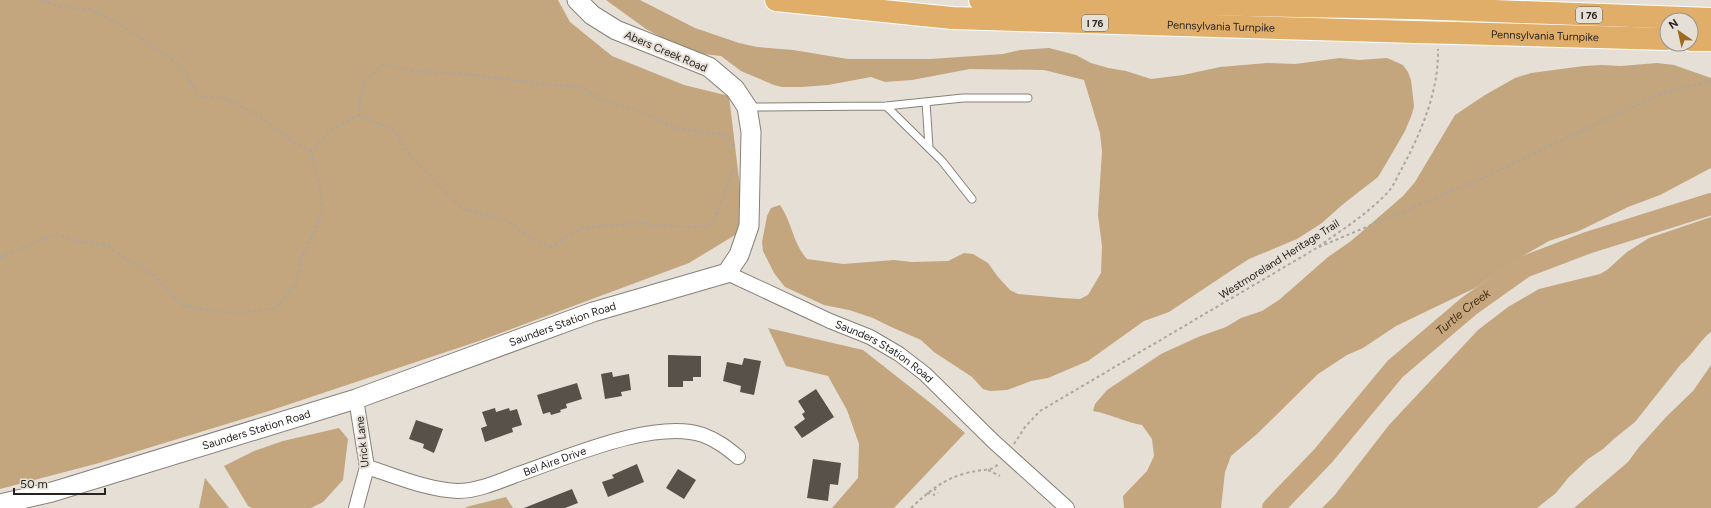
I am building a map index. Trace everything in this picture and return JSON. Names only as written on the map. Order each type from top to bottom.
[{"type":"highway","name":"Pennsylvania Turnpike","points":[[776,0],[952,18],[1659,39]]},
{"type":"highway","name":"Pennsylvania Turnpike","points":[[980,0],[1411,8],[1711,20]]},
{"type":"highway","points":[[1699,40],[1711,40]]},
{"type":"street","name":"Abers Creek Road","points":[[577,0],[592,15],[616,30],[708,67],[735,89],[747,107],[751,132],[749,226],[739,255],[727,273]]},
{"type":"street","name":"Saunders Station Road","points":[[0,504],[52,492],[356,399],[593,312],[727,273],[830,321],[870,337],[899,354],[925,374],[993,441],[1067,508]]},
{"type":"street","name":"Urick Lane","points":[[356,399],[367,467],[356,508]]},
{"type":"street","name":"Bel Aire Drive","points":[[367,467],[432,487],[458,491],[486,486],[641,434],[679,431],[701,434],[719,441],[738,457]]},
{"type":"lane","points":[[747,107],[886,106],[964,98],[1028,98]]},
{"type":"lane","points":[[926,102],[928,148]]},
{"type":"lane","points":[[886,106],[942,161],[972,199]]},
{"type":"path","points":[[0,257],[56,234],[81,242],[107,245],[126,259],[156,276],[182,305],[211,310],[237,312],[276,308],[297,282],[302,256],[323,213],[319,181],[311,151],[294,142],[259,116],[225,98],[200,97],[182,68],[153,46],[121,25],[92,10],[60,7],[42,0]]},
{"type":"path","name":"Westmoreland Heritage Trail","points":[[1040,412],[1314,249],[1355,221],[1390,190],[1413,149],[1430,104],[1439,62],[1438,46]]},
{"type":"path","points":[[358,115],[363,82],[385,64],[411,71],[465,74],[550,85],[580,87],[601,100],[638,110],[675,128],[724,135],[736,147],[737,151]]},
{"type":"path","points":[[1314,249],[1480,179],[1662,93],[1711,81]]},
{"type":"path","points":[[311,151],[331,130],[358,115]]},
{"type":"path","points":[[358,115],[394,130],[411,157],[463,209],[510,222],[532,239],[551,247],[581,228],[639,223],[681,227],[710,226],[720,208],[728,181],[736,162]]},
{"type":"path","points":[[988,470],[1000,476]]},
{"type":"path","points":[[934,488],[938,493]]},
{"type":"path","points":[[911,508],[930,490]]},
{"type":"path","points":[[927,493],[935,495]]},
{"type":"shaded area","points":[[0,0],[558,0],[570,22],[612,56],[684,85],[729,96],[742,204],[740,232],[689,263],[479,341],[272,410],[99,463],[0,489]]},
{"type":"shaded area","points":[[606,0],[640,0],[695,28],[739,43],[757,47],[793,50],[848,59],[930,59],[1003,54],[1020,50],[1049,48],[1076,55],[1091,63],[1126,71],[1151,79],[1183,75],[1220,67],[1267,63],[1295,64],[1340,58],[1359,60],[1387,58],[1403,65],[1408,72],[1411,80],[1414,106],[1405,131],[1378,177],[1342,205],[1322,223],[1297,239],[1249,259],[1169,312],[1144,321],[1088,361],[1048,378],[1031,381],[1007,390],[990,391],[983,389],[972,377],[934,352],[921,340],[873,318],[849,310],[824,305],[785,287],[774,273],[763,251],[762,242],[767,216],[771,208],[780,205],[788,219],[798,246],[807,259],[843,264],[894,260],[912,262],[948,261],[964,253],[973,254],[988,263],[1010,290],[1018,294],[1080,299],[1088,295],[1101,273],[1102,246],[1098,215],[1102,151],[1100,133],[1084,80],[1044,70],[970,69],[912,80],[885,82],[871,77],[828,85],[782,87],[741,71],[721,56],[703,54],[663,38],[646,29]]},
{"type":"shaded area","points":[[1657,63],[1674,65],[1711,78],[1711,168],[1660,195],[1628,207],[1579,231],[1549,241],[1519,258],[1475,288],[1396,326],[1363,348],[1347,355],[1318,374],[1257,434],[1231,456],[1225,472],[1221,508],[1124,508],[1123,496],[1147,471],[1154,456],[1152,439],[1142,425],[1093,411],[1095,404],[1107,390],[1161,354],[1198,337],[1226,327],[1241,318],[1262,311],[1279,300],[1328,257],[1351,241],[1403,196],[1415,182],[1455,115],[1485,95],[1515,78],[1531,73],[1584,66],[1621,66]]},
{"type":"shaded area","points":[[1711,217],[1711,332],[1681,364],[1635,422],[1603,449],[1588,459],[1568,478],[1556,493],[1537,508],[1322,508],[1334,496],[1389,425],[1478,330],[1508,307],[1539,289],[1600,274],[1607,270],[1627,252],[1649,238]]},
{"type":"shaded area","points":[[768,328],[863,350],[933,405],[965,433],[894,508],[832,508],[858,478],[859,444],[847,410],[828,376],[786,366]]},
{"type":"shaded area","points":[[1711,365],[1711,508],[1574,508],[1628,462],[1639,447],[1667,416],[1693,391]]},
{"type":"shaded area","points":[[339,428],[348,439],[343,480],[323,502],[311,508],[252,508],[248,506],[224,466],[254,451],[283,441]]},
{"type":"shaded area","points":[[205,478],[229,508],[199,508]]},
{"type":"shaded area","points":[[506,497],[513,508],[466,508],[466,507]]},
{"type":"building","points":[[668,355],[701,356],[701,377],[693,377],[693,381],[683,381],[683,387],[668,387]]},
{"type":"building","points":[[744,358],[761,361],[754,395],[740,392],[741,386],[723,381],[727,362],[742,365]]},
{"type":"building","points":[[612,372],[613,377],[629,374],[631,390],[621,392],[622,396],[605,399],[601,374]]},
{"type":"building","points":[[577,383],[582,399],[566,404],[567,408],[560,410],[561,412],[551,415],[550,412],[543,414],[537,395]]},
{"type":"building","points":[[816,389],[834,417],[802,438],[794,427],[805,419],[802,414],[805,412],[798,401]]},
{"type":"building","points":[[495,408],[496,412],[509,408],[510,411],[517,409],[522,425],[512,428],[513,432],[485,442],[481,428],[487,426],[482,412]]},
{"type":"building","points":[[416,420],[443,429],[434,453],[423,448],[424,444],[409,439]]},
{"type":"building","points":[[813,459],[841,463],[838,485],[830,484],[828,501],[807,498]]},
{"type":"building","points":[[637,464],[644,482],[608,497],[602,482],[614,478],[612,475]]},
{"type":"building","points":[[678,469],[696,480],[684,499],[666,488]]},
{"type":"building","points":[[572,489],[578,503],[565,508],[524,508]]},
{"type":"waterway","name":"Turtle Creek","points":[[1273,508],[1323,456],[1395,369],[1469,306],[1524,267],[1587,243],[1711,204]]}]
